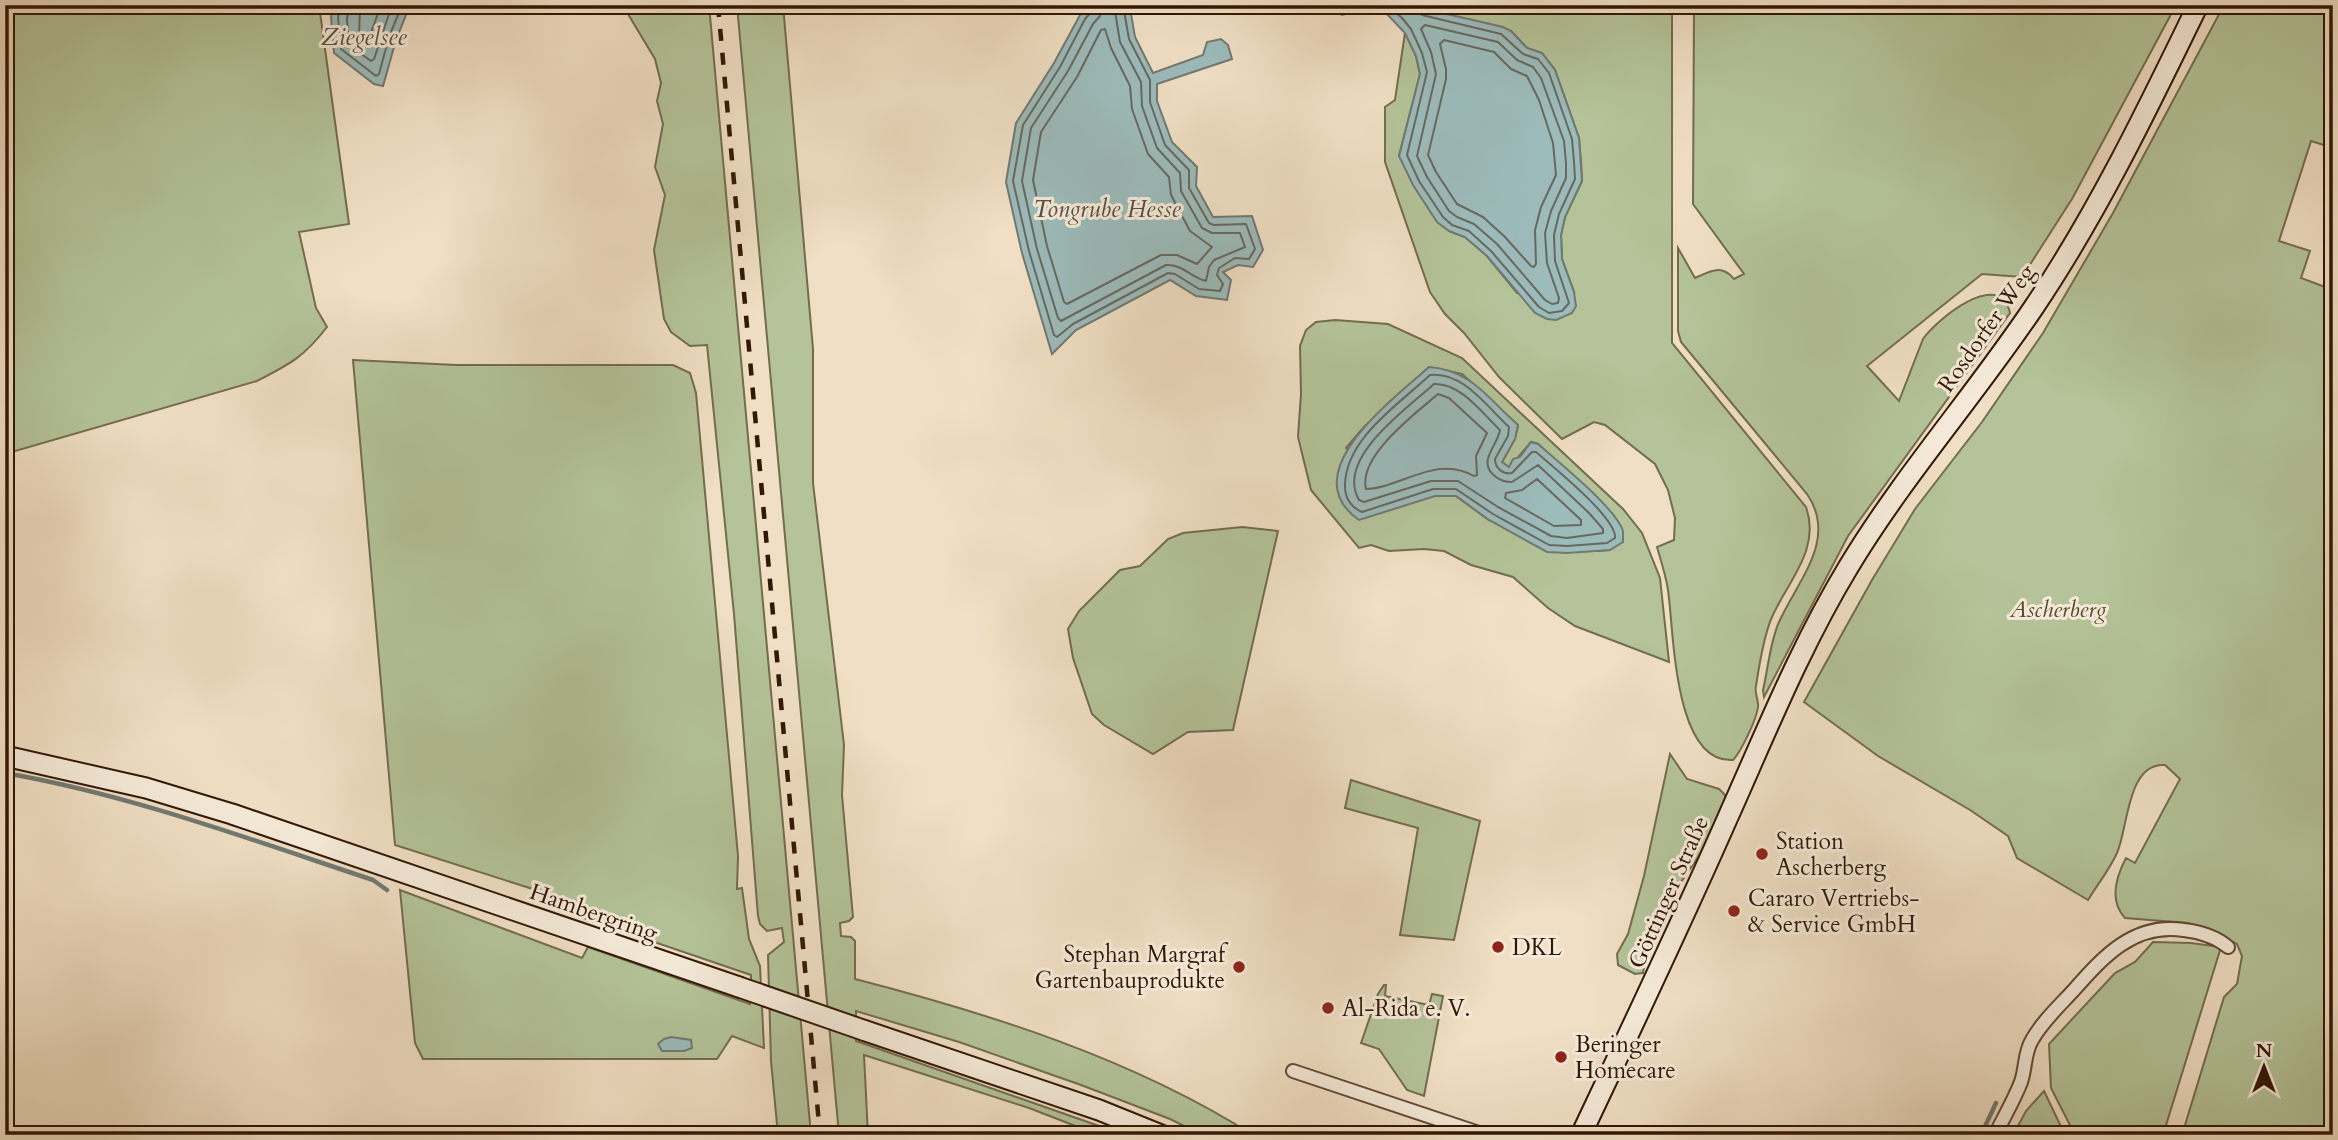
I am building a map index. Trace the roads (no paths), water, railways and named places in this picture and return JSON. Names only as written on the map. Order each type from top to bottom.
[{"type":"main road","name":"Rosdorfer Weg","points":[[1796,668],[1824,610],[1879,519],[2034,307],[2083,229],[2117,168],[2198,5]]},
{"type":"main road","name":"Göttinger Straße","points":[[1581,1135],[1674,940],[1796,668]]},
{"type":"main road","name":"Hambergring","points":[[5,756],[146,788],[232,814],[1099,1110],[1161,1135]]},
{"type":"street","points":[[1995,1135],[2021,1082],[2027,1049],[2032,1039],[2113,949],[2133,936],[2155,929],[2199,932],[2218,939],[2228,947]]},
{"type":"street","points":[[1293,1071],[1485,1135]]},
{"type":"water","name":"Ziegelsee","points":[[334,5],[410,5],[396,40],[383,86],[374,84],[334,53],[331,17]]},
{"type":"water","name":"Tongrube Hesse","points":[[1089,5],[1120,5],[1130,8],[1135,37],[1153,73],[1203,55],[1207,42],[1221,39],[1228,45],[1232,59],[1157,84],[1157,101],[1172,142],[1197,167],[1196,186],[1213,217],[1252,216],[1263,250],[1253,267],[1238,265],[1223,272],[1231,280],[1227,300],[1196,296],[1170,280],[1076,330],[1052,354],[1022,253],[1006,182],[1016,123],[1054,63],[1080,15]]},
{"type":"water","points":[[1331,5],[1408,5],[1503,27],[1511,31],[1527,48],[1542,53],[1555,70],[1579,138],[1582,181],[1565,217],[1561,235],[1562,259],[1576,306],[1572,313],[1556,320],[1535,313],[1487,256],[1465,237],[1449,231],[1437,222],[1413,185],[1399,156],[1420,74],[1416,56],[1405,33],[1386,13],[1342,15],[1332,9]]},
{"type":"water","points":[[1429,367],[1444,369],[1468,380],[1518,425],[1515,439],[1502,462],[1509,467],[1513,459],[1520,457],[1531,442],[1538,444],[1610,510],[1623,531],[1623,542],[1610,550],[1547,552],[1489,520],[1456,496],[1435,496],[1359,520],[1341,501],[1337,481],[1342,459],[1374,417]]},
{"type":"water","points":[[671,1037],[691,1040],[692,1048],[684,1051],[662,1051],[658,1044]]},
{"type":"waterway","points":[[5,773],[99,793],[191,820],[373,880],[387,890]]},
{"type":"waterway","points":[[1981,1135],[1996,1103]]},
{"type":"railway","points":[[718,5],[820,1135]]},
{"type":"place","name":"Station Ascherberg","points":[[1762,854]]},
{"type":"place","name":"Cararo Vertriebs- & Service GmbH","points":[[1734,911]]},
{"type":"place","name":"DKL","points":[[1498,947]]},
{"type":"place","name":"Stephan Margraf Gartenbauprodukte","points":[[1239,967]]},
{"type":"place","name":"Al-Rida e. V.","points":[[1328,1008]]},
{"type":"place","name":"Beringer Homecare","points":[[1561,1057]]},
{"type":"park label","name":"Ascherberg","points":[[2058,609]]}]
